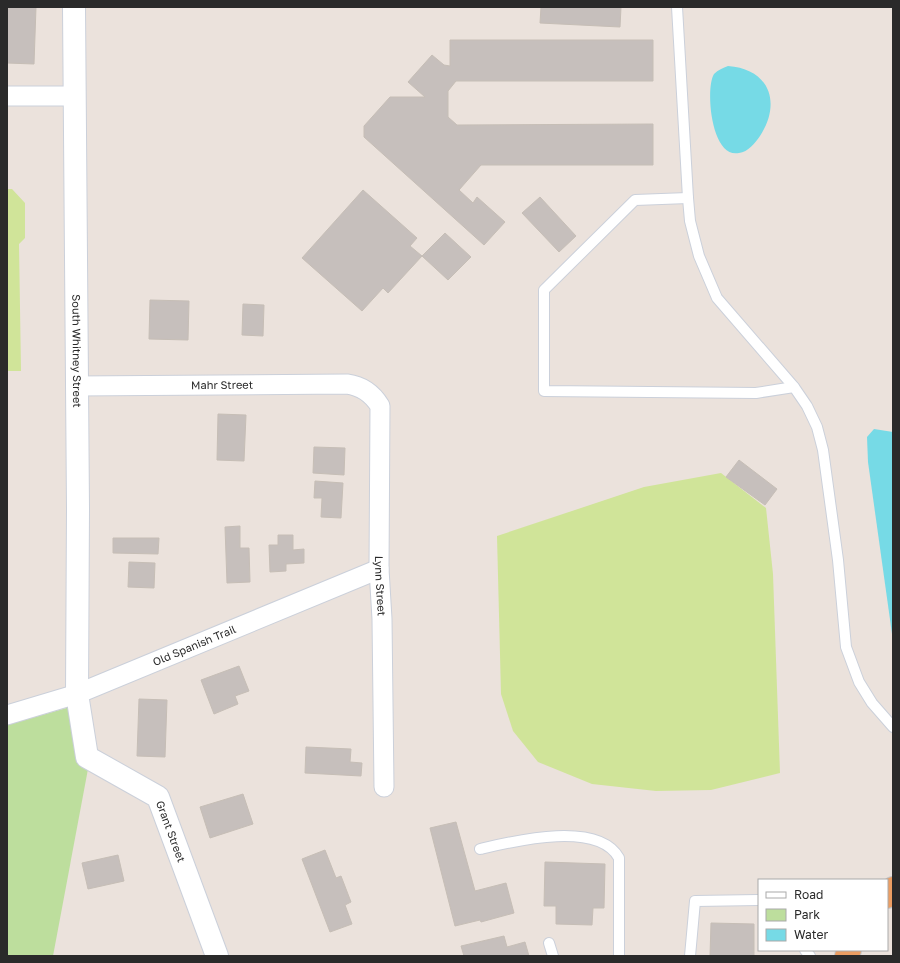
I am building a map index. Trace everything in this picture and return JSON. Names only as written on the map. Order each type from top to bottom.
[{"type":"street","name":"South Whitney Street","points":[[74,7],[78,694]]},
{"type":"street","points":[[7,96],[75,96]]},
{"type":"street","name":"Mahr Street","points":[[76,386],[347,384],[366,390]]},
{"type":"street","name":"Lynn Street","points":[[366,390],[376,399],[380,406],[379,569],[382,626],[384,787]]},
{"type":"street","name":"Old Spanish Trail","points":[[7,714],[78,694],[379,569]]},
{"type":"street","name":"Grant Street","points":[[78,694],[87,757],[158,797],[217,956]]},
{"type":"lane","points":[[677,7],[690,221],[699,256],[717,298],[794,387],[807,406],[817,427],[823,450],[838,560],[846,647],[849,659],[859,682],[872,703],[893,727]]},
{"type":"lane","points":[[688,198],[635,200],[544,290],[544,391],[756,393],[794,387]]},
{"type":"lane","points":[[480,849],[530,837],[560,836],[604,842],[614,849],[619,858],[619,956]]},
{"type":"lane","points":[[690,956],[696,901],[758,900]]},
{"type":"lane","points":[[549,943],[553,956]]},
{"type":"green space","points":[[7,189],[12,189],[25,203],[25,238],[19,244],[21,371],[7,371]]},
{"type":"green space","points":[[721,473],[766,508],[773,574],[780,773],[711,790],[656,791],[592,784],[538,762],[513,731],[501,694],[497,536],[644,487]]},
{"type":"green space","points":[[70,707],[88,769],[53,956],[7,956],[7,725]]},
{"type":"water","points":[[728,66],[742,68],[753,73],[768,89],[770,100],[770,111],[767,123],[760,136],[748,149],[739,153],[730,152],[722,145],[716,134],[711,107],[711,82],[714,74]]},
{"type":"water","points":[[874,429],[893,432],[893,641],[868,462],[867,437]]},
{"type":"building","points":[[7,7],[36,7],[34,64],[7,63]]},
{"type":"building","points":[[541,7],[621,7],[620,27],[540,23]]},
{"type":"building","points":[[450,40],[653,40],[653,81],[456,81],[448,91],[448,117],[457,125],[653,124],[653,165],[481,165],[459,190],[473,203],[477,197],[505,222],[484,245],[364,137],[364,126],[390,97],[425,97],[408,82],[432,55],[444,65],[450,66]]},
{"type":"building","points":[[363,190],[417,238],[410,246],[422,256],[388,293],[383,288],[362,311],[302,258]]},
{"type":"building","points":[[540,197],[576,236],[559,252],[522,213]]},
{"type":"building","points":[[445,233],[471,257],[448,280],[422,256]]},
{"type":"building","points":[[150,300],[189,301],[188,340],[149,339]]},
{"type":"building","points":[[243,304],[264,305],[263,336],[242,335]]},
{"type":"building","points":[[218,414],[246,415],[244,461],[217,460]]},
{"type":"building","points":[[314,447],[345,448],[344,475],[313,473]]},
{"type":"building","points":[[739,460],[777,489],[765,505],[726,477]]},
{"type":"building","points":[[315,481],[343,483],[341,518],[321,517],[322,498],[314,498]]},
{"type":"building","points":[[240,526],[240,548],[249,548],[250,582],[227,583],[225,527]]},
{"type":"building","points":[[278,535],[293,535],[293,550],[304,549],[304,563],[286,564],[286,571],[270,572],[269,545],[278,545]]},
{"type":"building","points":[[113,538],[159,538],[158,554],[113,553]]},
{"type":"building","points":[[129,562],[155,563],[154,588],[128,587]]},
{"type":"building","points":[[239,666],[249,691],[235,696],[238,704],[214,714],[201,680]]},
{"type":"building","points":[[139,699],[167,700],[165,757],[137,756]]},
{"type":"building","points":[[306,747],[351,749],[350,762],[362,763],[361,776],[305,773]]},
{"type":"building","points":[[243,794],[253,824],[210,838],[200,807]]},
{"type":"building","points":[[456,822],[475,891],[506,883],[514,913],[481,922],[480,920],[455,926],[430,828]]},
{"type":"building","points":[[325,850],[336,878],[341,876],[351,902],[345,905],[352,924],[330,932],[302,859]]},
{"type":"building","points":[[118,855],[124,881],[88,889],[82,863]]},
{"type":"building","points":[[545,862],[605,864],[604,908],[593,908],[592,925],[556,924],[556,906],[544,906]]},
{"type":"building","points":[[711,923],[754,924],[754,956],[710,956]]},
{"type":"building","points":[[504,936],[507,947],[525,942],[529,956],[464,956],[461,946]]}]
